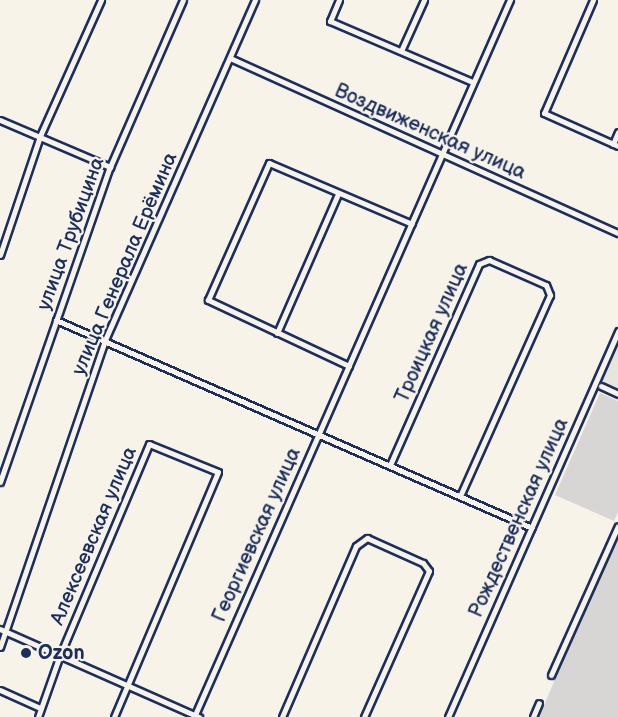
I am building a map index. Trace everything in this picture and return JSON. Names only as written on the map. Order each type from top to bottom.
[{"type":"street","points":[[0,255],[40,136],[101,0]]},
{"type":"street","name":"улица Трубицина","points":[[0,482],[110,167],[183,0]]},
{"type":"street","name":"улица Генерала Ерёмина","points":[[0,646],[3,630],[105,340],[255,0]]},
{"type":"street","points":[[339,0],[330,21],[472,82]]},
{"type":"street","points":[[401,51],[424,0]]},
{"type":"street","name":"Георгиевская улица","points":[[196,716],[443,154],[472,82],[510,0]]},
{"type":"street","points":[[593,0],[544,113],[615,145],[618,132]]},
{"type":"street","name":"Воздвиженская улица","points":[[230,58],[618,233]]},
{"type":"street","points":[[0,120],[110,167]]},
{"type":"street","points":[[349,366],[208,300],[268,163],[412,224]]},
{"type":"street","points":[[277,333],[338,194]]},
{"type":"street","name":"Троицкая улица","points":[[390,465],[479,264],[489,260],[546,285],[550,295],[460,496]]},
{"type":"street","points":[[56,320],[532,528]]},
{"type":"street","name":"Рождественская улица","points":[[448,717],[618,331]]},
{"type":"street","points":[[601,386],[618,394]]},
{"type":"street","name":"Алексеевская улица","points":[[60,655],[149,444],[218,472],[128,684]]},
{"type":"street","points":[[551,675],[618,526]]},
{"type":"street","points":[[282,717],[356,546],[367,538],[423,563],[429,571],[364,717]]},
{"type":"street","name":"Алексеевская улица","points":[[3,630],[196,716]]},
{"type":"street","points":[[38,717],[60,655]]},
{"type":"street","points":[[114,717],[128,684]]},
{"type":"street","points":[[0,690],[40,708]]},
{"type":"street","points":[[533,717],[539,703]]},
{"type":"shaded area","points":[[618,341],[618,390],[600,383]]},
{"type":"shaded area","points":[[600,393],[618,401],[618,512],[614,521],[555,495]]},
{"type":"shaded area","points":[[618,541],[618,717],[539,717],[613,543]]},
{"type":"place","name":"Ozon","points":[[26,653]]}]
